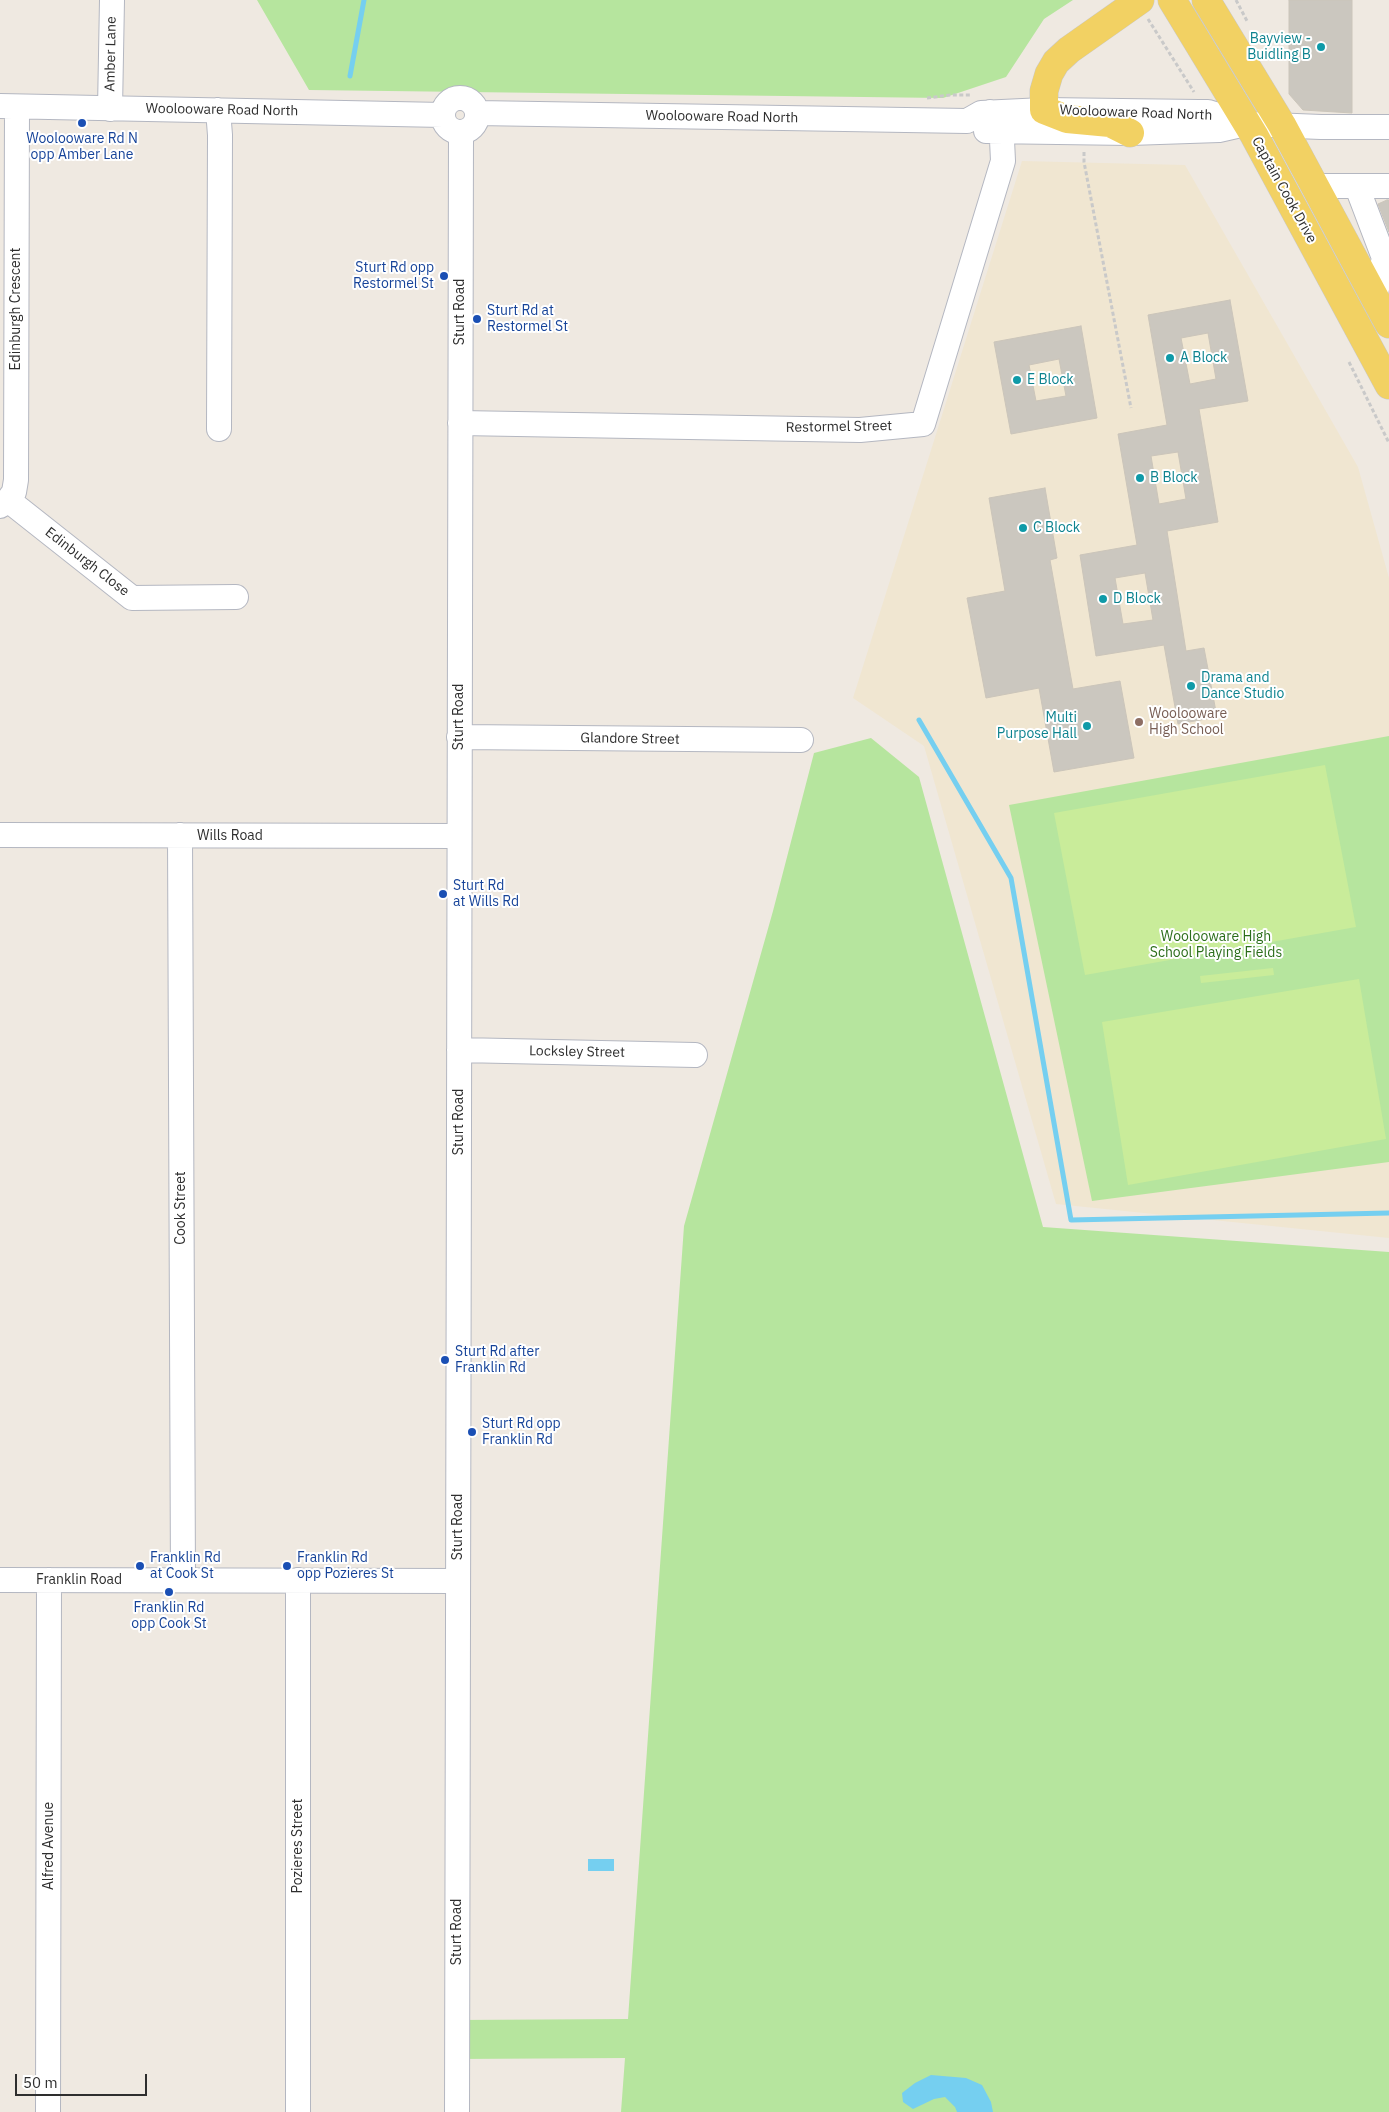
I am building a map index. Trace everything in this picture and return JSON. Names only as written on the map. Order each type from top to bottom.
[{"type":"main road","name":"Captain Cook Drive","points":[[1172,0],[1247,124],[1389,385]]},
{"type":"main road","name":"Captain Cook Drive","points":[[1206,0],[1282,126],[1389,324]]},
{"type":"main road","points":[[1130,132],[1110,122],[1067,119],[1044,110],[1044,91],[1049,74],[1056,62],[1069,50],[1139,1]]},
{"type":"street","name":"Amber Lane","points":[[110,108],[112,0]]},
{"type":"street","points":[[459,98],[471,102],[477,113],[477,120],[468,131],[461,132],[448,127],[444,122],[443,115],[448,103],[459,98]]},
{"type":"street","name":"Woolooware Road North","points":[[8,107],[443,115]]},
{"type":"street","name":"Edinburgh Crescent","points":[[4,503],[14,492],[16,480],[8,107]]},
{"type":"street","points":[[218,110],[220,135],[219,429]]},
{"type":"street","name":"Woolooware Road North","points":[[477,113],[966,122],[981,113],[1044,110],[1208,112],[1247,124],[1389,127]]},
{"type":"street","name":"Woolooware Road North","points":[[989,113],[1130,132],[1219,130],[1247,124]]},
{"type":"street","name":"Restormel Street","points":[[460,423],[860,430],[922,424],[1003,161],[1004,146],[989,113]]},
{"type":"street","name":"Sturt Road","points":[[457,2112],[461,132]]},
{"type":"street","points":[[1315,186],[1389,186]]},
{"type":"street","points":[[1356,186],[1384,258],[1375,297]]},
{"type":"street","name":"Edinburgh Close","points":[[4,503],[132,598],[236,597]]},
{"type":"street","name":"Glandore Street","points":[[459,736],[801,740]]},
{"type":"street","name":"Wills Road","points":[[0,835],[459,836]]},
{"type":"street","name":"Cook Street","points":[[180,835],[183,1580]]},
{"type":"street","name":"Locksley Street","points":[[459,1050],[695,1055]]},
{"type":"street","name":"Franklin Road","points":[[0,1580],[458,1581]]},
{"type":"street","name":"Alfred Avenue","points":[[48,2112],[49,1580]]},
{"type":"street","name":"Pozieres Street","points":[[298,1580],[298,2112]]},
{"type":"path","points":[[1139,1],[1196,94]]},
{"type":"path","points":[[921,99],[950,95],[989,113]]},
{"type":"path","points":[[1084,148],[1084,162],[1131,408]]},
{"type":"shaded area","name":"Woolooware High School","points":[[1022,161],[1185,165],[1358,467],[1389,578],[1389,1238],[1056,1204],[924,746],[853,698]]},
{"type":"green space","points":[[257,0],[1073,0],[1044,19],[1006,77],[943,98],[309,90]]},
{"type":"green space","name":"Woolooware High School Playing Fields","points":[[1389,736],[1389,1162],[1092,1201],[1009,805]]},
{"type":"green space","points":[[871,738],[919,777],[1043,1227],[1389,1252],[1389,2112],[621,2112],[625,2058],[457,2059],[457,2020],[628,2019],[684,1226],[773,911],[814,753]]},
{"type":"green space","points":[[1325,765],[1356,927],[1085,975],[1054,813]]},
{"type":"green space","points":[[1273,968],[1274,975],[1201,983],[1200,976]]},
{"type":"green space","points":[[1359,979],[1386,1139],[1128,1185],[1102,1022]]},
{"type":"water","points":[[588,1859],[614,1859],[614,1871],[588,1871]]},
{"type":"water","points":[[931,2075],[966,2078],[982,2085],[991,2102],[993,2112],[957,2112],[955,2107],[945,2097],[934,2099],[913,2109],[903,2102],[902,2093],[915,2083]]},
{"type":"building","name":"Bayview - Buidling B","points":[[1289,0],[1352,0],[1352,113],[1303,110],[1289,94]]},
{"type":"building","points":[[1389,200],[1389,232],[1378,204]]},
{"type":"building","points":[[1230,300],[1248,401],[1199,409],[1218,522],[1167,531],[1186,651],[1204,648],[1217,717],[1178,724],[1164,645],[1096,656],[1080,555],[1137,545],[1118,434],[1167,425],[1148,315]],"holes":[[[1208,333],[1216,379],[1190,384],[1181,338]],[[1178,452],[1186,499],[1159,504],[1151,456]],[[1145,573],[1153,620],[1123,624],[1115,578]]]},
{"type":"building","name":"E Block","points":[[1081,326],[1097,418],[1011,434],[994,342]],"holes":[[[1059,359],[1066,396],[1036,401],[1029,365]]]},
{"type":"building","points":[[1045,488],[1057,558],[1050,560],[1073,689],[1120,681],[1134,758],[1054,772],[1039,688],[986,698],[967,598],[1005,591],[989,498]]},
{"type":"waterway","points":[[350,76],[364,0]]},
{"type":"waterway","points":[[919,720],[1011,878],[1071,1220],[1389,1213]]},
{"type":"place","name":"Bayview - Buidling B","points":[[1321,47]]},
{"type":"place","name":"Woolooware Rd N opp Amber Lane","points":[[82,123]]},
{"type":"place","name":"Sturt Rd opp Restormel St","points":[[444,276]]},
{"type":"place","name":"Sturt Rd at Restormel St","points":[[477,319]]},
{"type":"place","name":"A Block","points":[[1170,358]]},
{"type":"place","name":"E Block","points":[[1017,380]]},
{"type":"place","name":"B Block","points":[[1140,478]]},
{"type":"place","name":"C Block","points":[[1023,528]]},
{"type":"place","name":"D Block","points":[[1103,599]]},
{"type":"place","name":"Drama and Dance Studio","points":[[1191,686]]},
{"type":"place","name":"Woolooware High School","points":[[1139,722]]},
{"type":"place","name":"Multi Purpose Hall","points":[[1087,726]]},
{"type":"place","name":"Sturt Rd at Wills Rd","points":[[443,894]]},
{"type":"place","name":"Sturt Rd after Franklin Rd","points":[[445,1360]]},
{"type":"place","name":"Sturt Rd opp Franklin Rd","points":[[472,1432]]},
{"type":"place","name":"Franklin Rd at Cook St","points":[[140,1566]]},
{"type":"place","name":"Franklin Rd opp Pozieres St","points":[[287,1566]]},
{"type":"place","name":"Franklin Rd opp Cook St","points":[[169,1592]]}]
